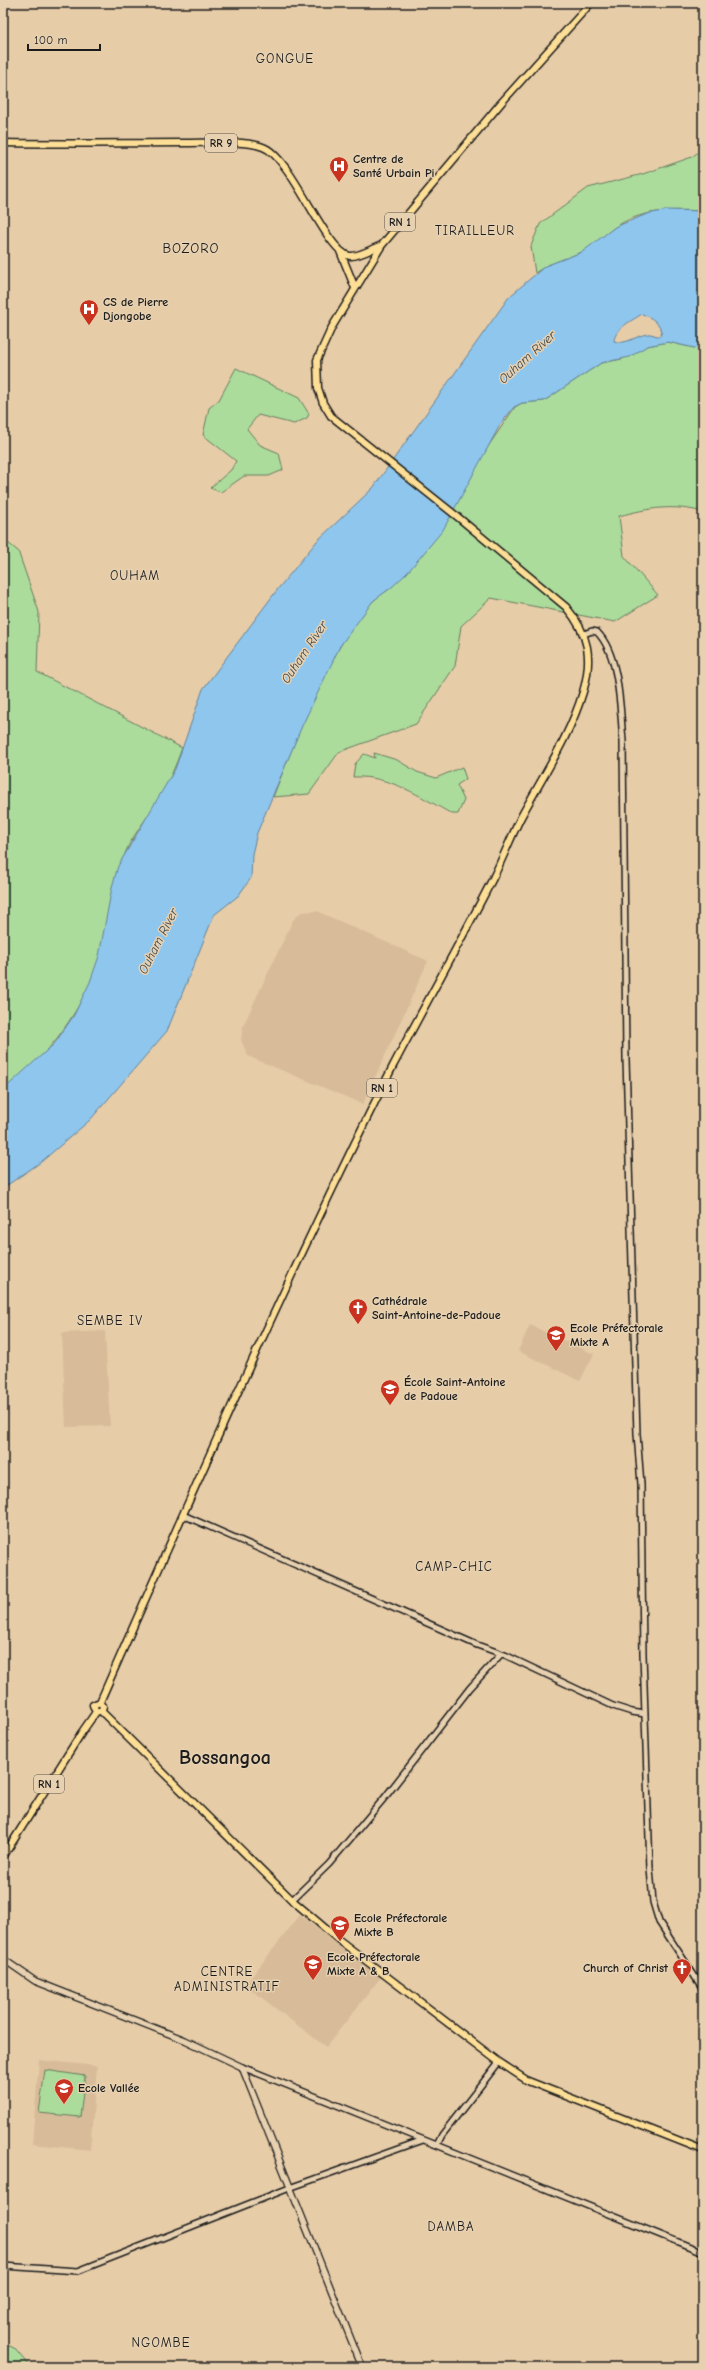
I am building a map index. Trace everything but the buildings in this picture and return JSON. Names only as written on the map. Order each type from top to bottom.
[{"type":"main road","name":"RN 1","points":[[3,1857],[98,1712],[93,1705],[100,1702],[277,1307],[372,1108],[492,879],[522,815],[572,724],[585,688],[588,672],[588,657],[584,634],[580,623],[566,607],[459,518],[331,416],[323,403],[318,388],[318,360],[322,347],[355,288],[382,245],[501,103],[591,3]]},
{"type":"main road","name":"RR 9","points":[[3,143],[218,143],[263,147],[274,152],[282,160],[301,195],[340,251],[355,288]]},
{"type":"main road","points":[[340,251],[353,256],[382,245]]},
{"type":"main road","points":[[98,1712],[292,1900],[350,1948],[499,2062],[528,2081],[703,2150]]},
{"type":"main road","points":[[3,1959],[35,1981],[185,2040],[242,2067],[292,2187],[362,2367]]},
{"type":"street","points":[[584,634],[592,631],[596,632],[607,648],[620,698],[623,741],[626,1059],[637,1434],[641,1484],[640,1503],[650,1869],[655,1914],[703,1988]]},
{"type":"street","points":[[183,1515],[476,1645],[501,1654],[614,1706],[632,1712],[645,1714]]},
{"type":"street","points":[[292,1900],[329,1864],[386,1796],[470,1688],[501,1654]]},
{"type":"street","points":[[437,2145],[442,2134],[499,2062]]},
{"type":"street","points":[[242,2067],[703,2252]]},
{"type":"street","points":[[3,2266],[78,2271],[292,2187],[423,2140]]},
{"type":"shaded area","points":[[317,911],[428,961],[363,1104],[248,1056],[241,1040],[243,1026],[293,920],[301,912]]},
{"type":"shaded area","name":"Ecole Préfectorale Mixte A","points":[[530,1325],[594,1354],[580,1381],[518,1351]]},
{"type":"shaded area","points":[[105,1331],[110,1426],[66,1427],[62,1333]]},
{"type":"shaded area","name":"Ecole Préfectorale Mixte A & B","points":[[300,1915],[381,1977],[326,2047],[245,1985]]},
{"type":"shaded area","name":"Ecole Vallée","points":[[39,2060],[97,2066],[90,2150],[32,2144]]},
{"type":"green space","points":[[703,148],[703,211],[668,211],[634,217],[614,228],[586,250],[552,263],[535,273],[531,246],[540,224],[588,188],[643,174],[692,157]]},
{"type":"green space","points":[[668,342],[703,350],[703,512],[681,508],[661,508],[619,516],[624,556],[658,595],[615,622],[491,598],[461,626],[455,666],[416,724],[339,752],[309,794],[273,797],[315,695],[341,644],[372,602],[392,587],[515,407],[522,403],[544,401],[601,363],[622,359],[647,346]]},
{"type":"green space","points":[[236,368],[299,398],[309,414],[307,418],[294,424],[258,415],[247,429],[260,445],[279,453],[283,470],[269,476],[244,476],[221,492],[210,488],[231,470],[236,461],[203,435],[209,408],[219,400]]},
{"type":"green space","points":[[3,539],[18,551],[39,612],[37,672],[182,748],[162,795],[127,849],[117,875],[110,901],[100,955],[86,992],[63,1030],[49,1048],[34,1065],[3,1090]]},
{"type":"green space","points":[[374,753],[397,760],[417,772],[436,778],[462,767],[466,779],[457,785],[464,800],[458,814],[452,814],[417,794],[392,783],[366,777],[353,777],[355,764],[364,754],[375,758]]},
{"type":"green space","points":[[45,2070],[85,2076],[80,2117],[39,2113]]},
{"type":"green space","points":[[3,2343],[14,2348],[30,2367],[3,2367]]},
{"type":"water","name":"Ouham River","points":[[668,210],[703,211],[703,350],[668,342],[647,346],[630,357],[601,363],[544,401],[522,403],[514,407],[500,425],[443,530],[407,573],[392,587],[373,601],[340,646],[302,726],[257,833],[252,854],[251,878],[238,896],[214,915],[167,1031],[90,1120],[41,1162],[3,1188],[3,1090],[55,1043],[74,1015],[90,982],[99,956],[112,887],[118,866],[175,769],[203,689],[277,590],[317,541],[373,488],[509,297],[545,266],[582,252],[615,227],[647,214]],"holes":[[[642,314],[654,320],[662,331],[660,336],[648,334],[623,342],[614,341],[615,336],[621,328]]]},
{"type":"place","name":"Centre de Santé Urbain Pi","points":[[339,183]]},
{"type":"place","name":"CS de Pierre Djongobe","points":[[89,326]]},
{"type":"place","name":"Cathédrale Saint-Antoine-de-Padoue","points":[[358,1325]]},
{"type":"place","name":"Ecole Préfectorale Mixte A","points":[[556,1352]]},
{"type":"place","name":"École Saint-Antoine de Padoue","points":[[390,1406]]},
{"type":"place","name":"Ecole Préfectorale Mixte B","points":[[340,1942]]},
{"type":"place","name":"Ecole Préfectorale Mixte A & B","points":[[313,1981]]},
{"type":"place","name":"Church of Christ","points":[[682,1985]]},
{"type":"place","name":"Ecole Vallée","points":[[64,2105]]},
{"type":"district","name":"GONGUE","points":[[285,58]]},
{"type":"district","name":"TIRAILLEUR","points":[[475,230]]},
{"type":"district","name":"BOZORO","points":[[191,248]]},
{"type":"district","name":"OUHAM","points":[[135,575]]},
{"type":"district","name":"SEMBE IV","points":[[110,1320]]},
{"type":"district","name":"CAMP-CHIC","points":[[454,1566]]},
{"type":"district","name":"Bossangoa","points":[[225,1757]]},
{"type":"district","name":"CENTRE ADMINISTRATIF","points":[[227,1978]]},
{"type":"district","name":"DAMBA","points":[[451,2226]]},
{"type":"district","name":"NGOMBE","points":[[161,2342]]}]
